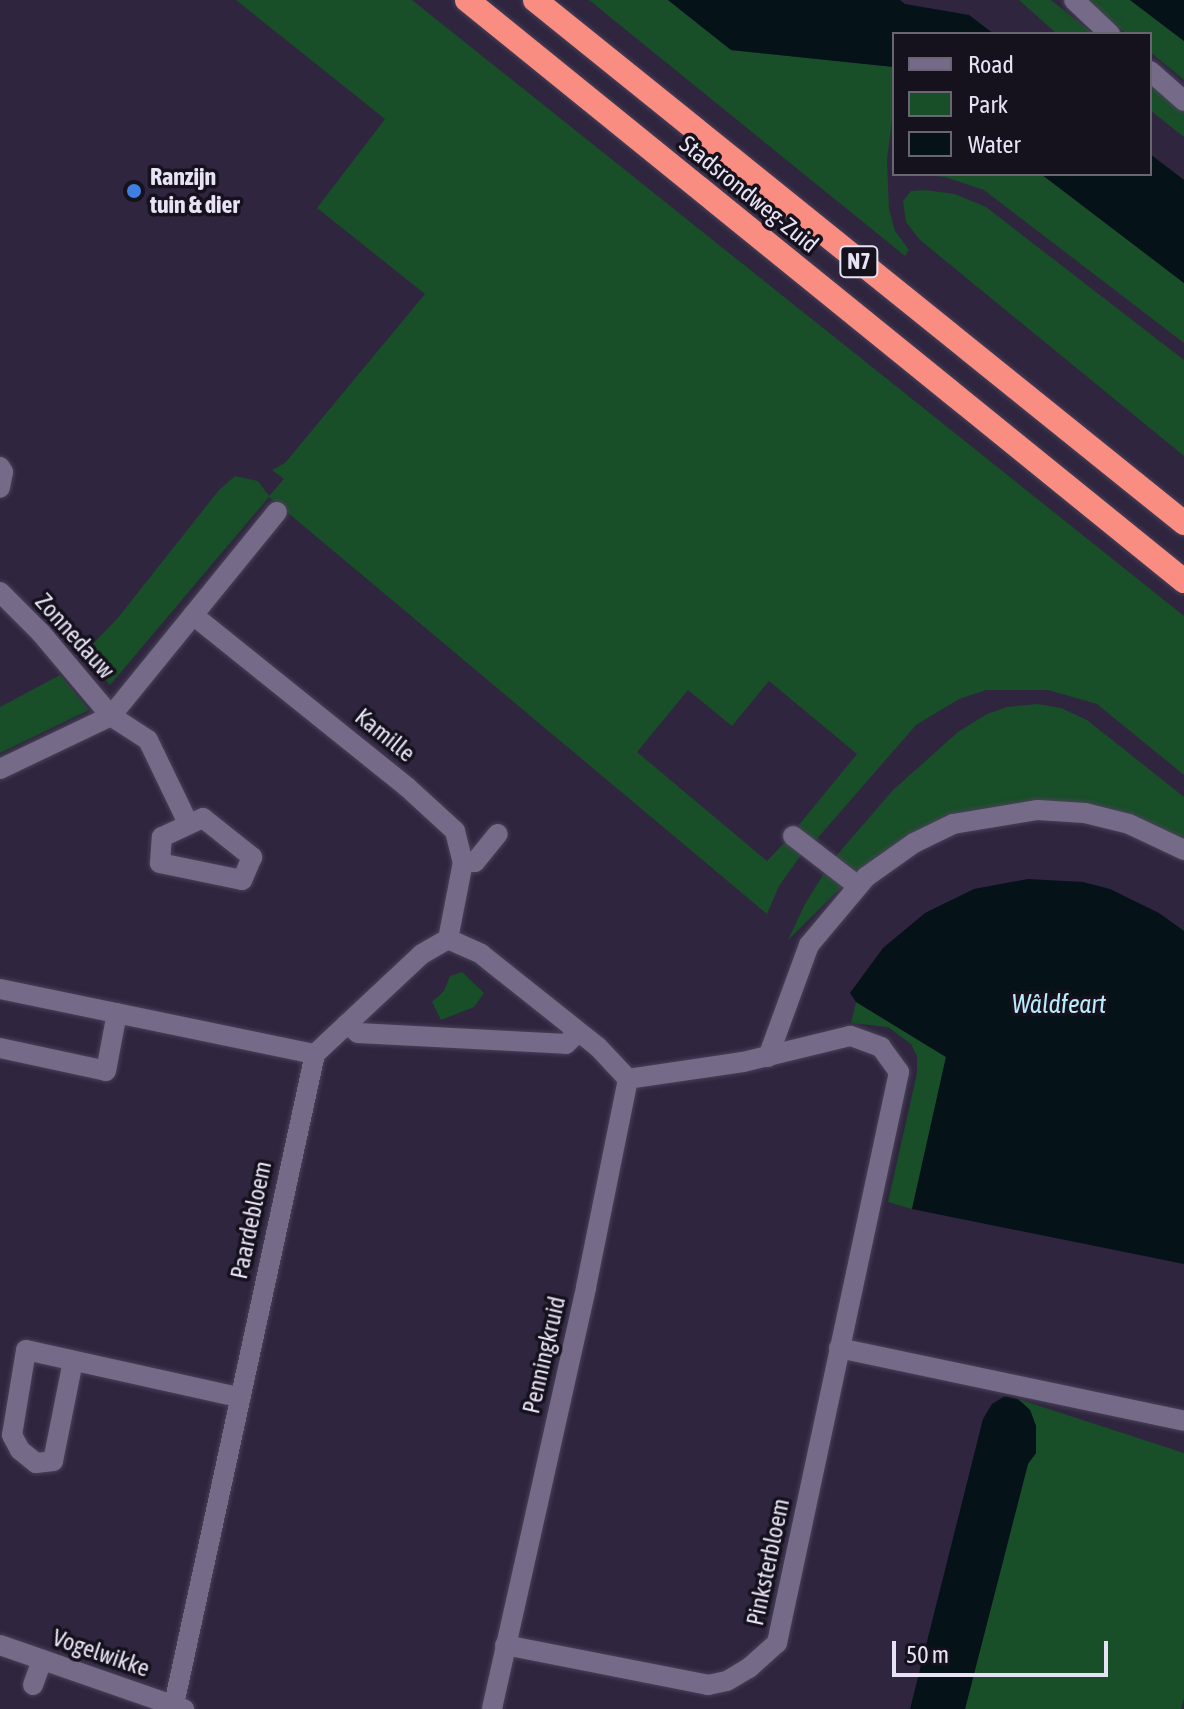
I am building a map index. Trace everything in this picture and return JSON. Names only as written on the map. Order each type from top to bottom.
[{"type":"highway","name":"Stadsrondweg-Zuid","points":[[467,0],[1184,581]]},
{"type":"highway","name":"Stadsrondweg-Zuid","points":[[535,0],[1184,523]]},
{"type":"street","points":[[1074,0],[1108,32]]},
{"type":"street","points":[[1152,73],[1184,101]]},
{"type":"street","points":[[0,467],[3,472],[0,488]]},
{"type":"street","points":[[0,769],[111,716],[277,512]]},
{"type":"street","name":"Zonnedauw","points":[[0,592],[41,633],[111,716]]},
{"type":"street","name":"Kamille","points":[[193,615],[407,787],[455,831],[463,862]]},
{"type":"street","points":[[111,716],[148,740],[188,823]]},
{"type":"street","points":[[768,1057],[809,945],[858,886],[914,843],[953,824],[1038,810],[1085,813],[1129,824],[1184,850]]},
{"type":"street","points":[[0,989],[315,1054],[422,954],[448,939],[463,862],[475,862],[498,834]]},
{"type":"street","points":[[793,836],[858,886]]},
{"type":"street","points":[[448,939],[481,954],[578,1032],[628,1079]]},
{"type":"street","points":[[0,1048],[106,1071],[117,1013]]},
{"type":"street","points":[[347,1024],[358,1033],[566,1044],[578,1032]]},
{"type":"street","name":"Pinksterbloem","points":[[505,1645],[708,1685],[727,1681],[749,1668],[777,1643],[899,1072],[881,1047],[850,1036],[768,1057],[628,1079]]},
{"type":"street","name":"Paardebloem","points":[[177,1708],[238,1397],[315,1054]]},
{"type":"street","name":"Penningkruid","points":[[492,1709],[586,1288],[628,1079]]},
{"type":"street","points":[[839,1348],[1184,1421]]},
{"type":"street","points":[[73,1361],[53,1461],[36,1463],[20,1450],[12,1435],[26,1350],[238,1397]]},
{"type":"street","name":"Vogelwikke","points":[[0,1645],[177,1708]]},
{"type":"street","points":[[33,1685],[42,1660]]},
{"type":"green space","points":[[236,0],[412,0],[1184,616],[1184,775],[1097,704],[1048,690],[986,690],[959,699],[916,725],[815,841],[798,826],[857,754],[769,681],[732,726],[688,690],[637,752],[767,861],[785,842],[801,855],[779,886],[767,914],[269,497],[110,685],[84,653],[117,619],[219,490],[235,476],[258,481],[269,496],[284,479],[272,470],[285,463],[425,294],[317,208],[385,119]]},
{"type":"green space","points":[[589,0],[668,0],[731,50],[892,67],[892,121],[887,160],[889,209],[895,231],[909,250],[905,256]]},
{"type":"green space","points":[[1019,0],[1051,0],[1091,32],[1055,32]]},
{"type":"green space","points":[[1084,0],[1130,0],[1184,41],[1184,80],[1152,54],[1152,32],[1124,32]]},
{"type":"green space","points":[[1152,81],[1184,106],[1184,137],[1152,112]]},
{"type":"green space","points":[[935,176],[1044,176],[1184,283],[1184,343],[984,190]]},
{"type":"green space","points":[[911,191],[955,194],[986,207],[1184,360],[1184,456],[920,240],[906,222],[903,201]]},
{"type":"green space","points":[[60,675],[89,710],[0,753],[0,707]]},
{"type":"green space","points":[[1037,704],[1061,708],[1087,720],[1184,797],[1184,843],[1060,806],[885,851],[856,873],[788,940],[805,904],[831,862],[893,790],[958,732],[987,714],[1007,707]]},
{"type":"green space","points":[[462,972],[484,993],[474,1007],[441,1020],[432,1002],[444,991],[450,976]]},
{"type":"green space","points":[[856,1002],[946,1057],[912,1209],[888,1202],[917,1073],[917,1056],[911,1044],[888,1027],[851,1023]]},
{"type":"green space","points":[[1018,1399],[1184,1453],[1184,1698],[1181,1709],[965,1709],[1028,1463],[1036,1453],[1036,1426],[1030,1410]]},
{"type":"water","points":[[668,0],[900,0],[905,4],[969,15],[991,32],[892,32],[892,67],[731,50]]},
{"type":"water","points":[[1130,0],[1184,0],[1184,41]]},
{"type":"water","points":[[1152,156],[1184,180],[1184,283],[1044,176],[1152,176]]},
{"type":"water","name":"Wâldfeart","points":[[1028,879],[1083,882],[1110,889],[1159,913],[1184,931],[1184,1264],[912,1209],[946,1057],[856,1002],[850,993],[883,948],[925,913],[974,889]]},
{"type":"water","points":[[1005,1396],[1018,1399],[1030,1410],[1036,1426],[1036,1453],[1028,1464],[965,1709],[910,1709],[983,1419],[992,1404]]},
{"type":"place","name":"Ranzijn tuin & dier","points":[[134,191]]}]
